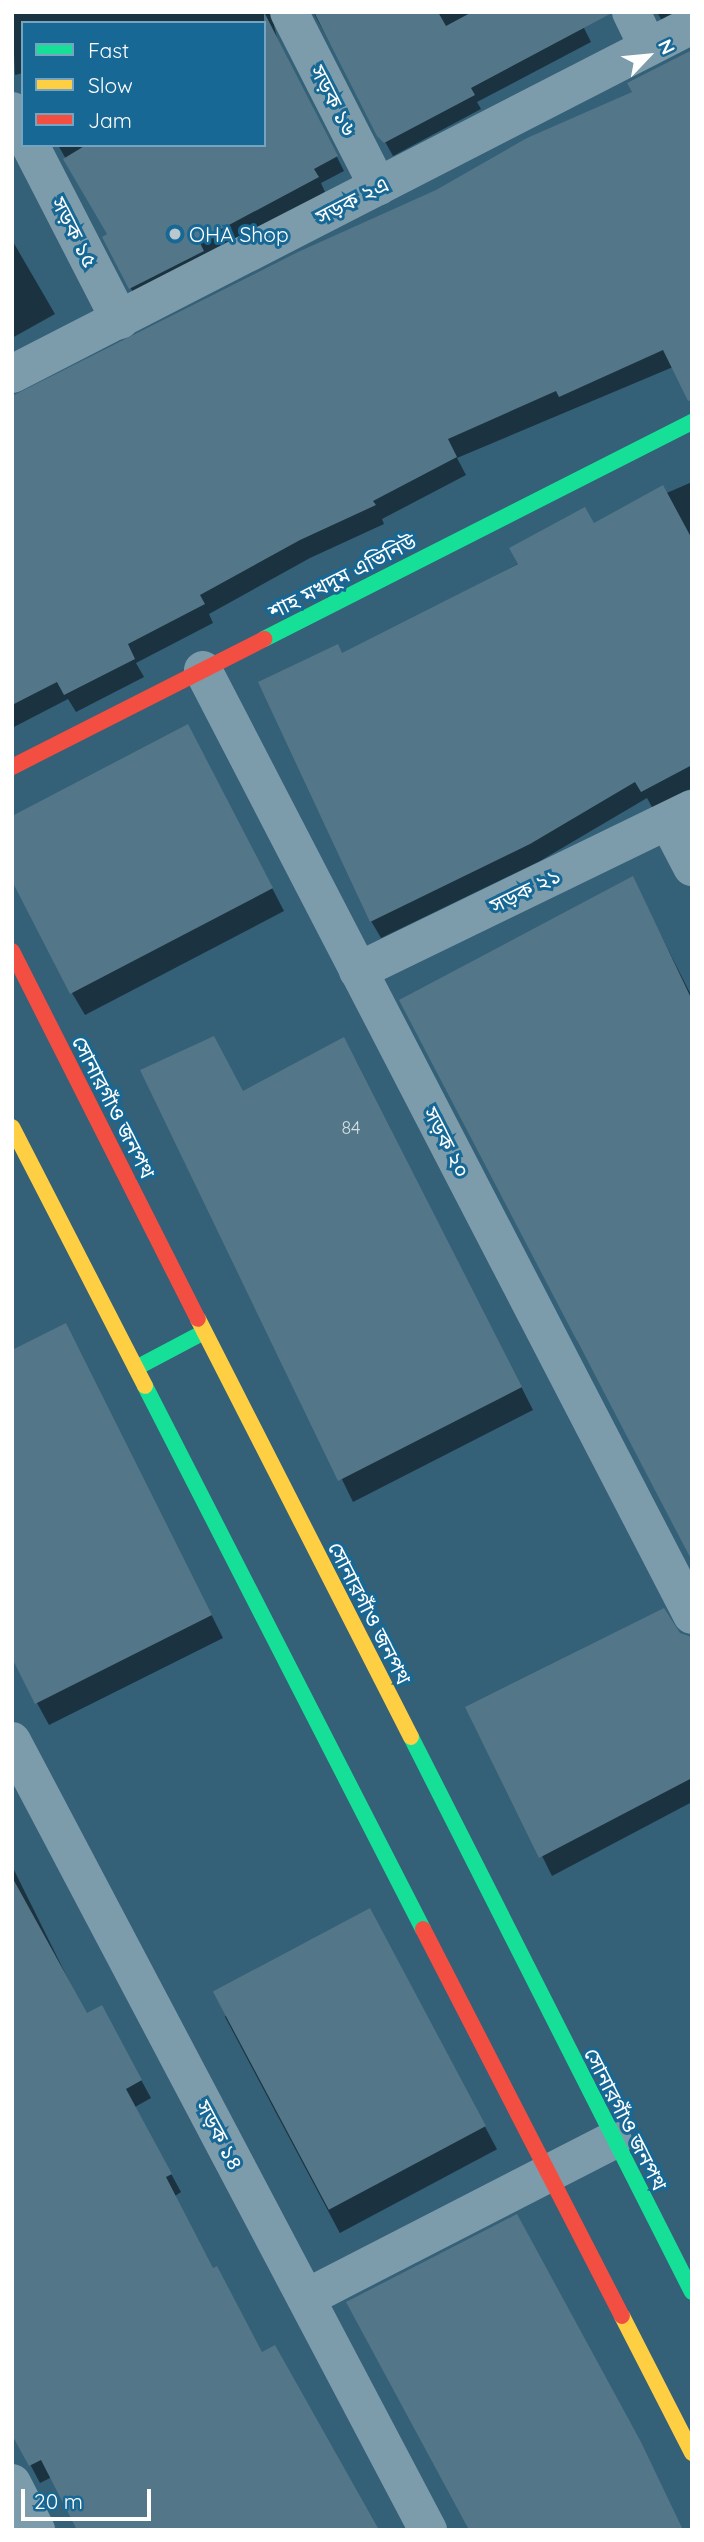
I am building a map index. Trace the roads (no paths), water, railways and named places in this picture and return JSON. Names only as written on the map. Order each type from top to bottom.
[{"type":"main road","name":"শাহ মখদুম এভিনিউ","points":[[12,766],[692,422]]},
{"type":"main road","name":"সোনারগাঁও জনপথ","points":[[12,951],[612,2140],[692,2292]]},
{"type":"main road","points":[[12,1127],[692,2453]]},
{"type":"main road","points":[[136,1368],[204,1332]]},
{"type":"street","name":"সড়ক ১৬","points":[[289,12],[378,187]]},
{"type":"street","points":[[631,12],[648,47]]},
{"type":"street","name":"সড়ক ২এ","points":[[12,374],[692,25]]},
{"type":"street","points":[[12,111],[21,127]]},
{"type":"street","name":"সড়ক ১৫","points":[[31,147],[120,320]]},
{"type":"street","name":"সড়ক ২০","points":[[203,670],[692,1615]]},
{"type":"street","points":[[680,815],[692,867]]},
{"type":"street","name":"সড়ক ২১","points":[[358,971],[680,815]]},
{"type":"street","name":"সড়ক ১৪","points":[[12,1741],[428,2530]]},
{"type":"street","points":[[306,2298],[612,2140]]},
{"type":"street","points":[[12,2483],[36,2530]]},
{"type":"place","name":"OHA Shop","points":[[175,234]]}]
